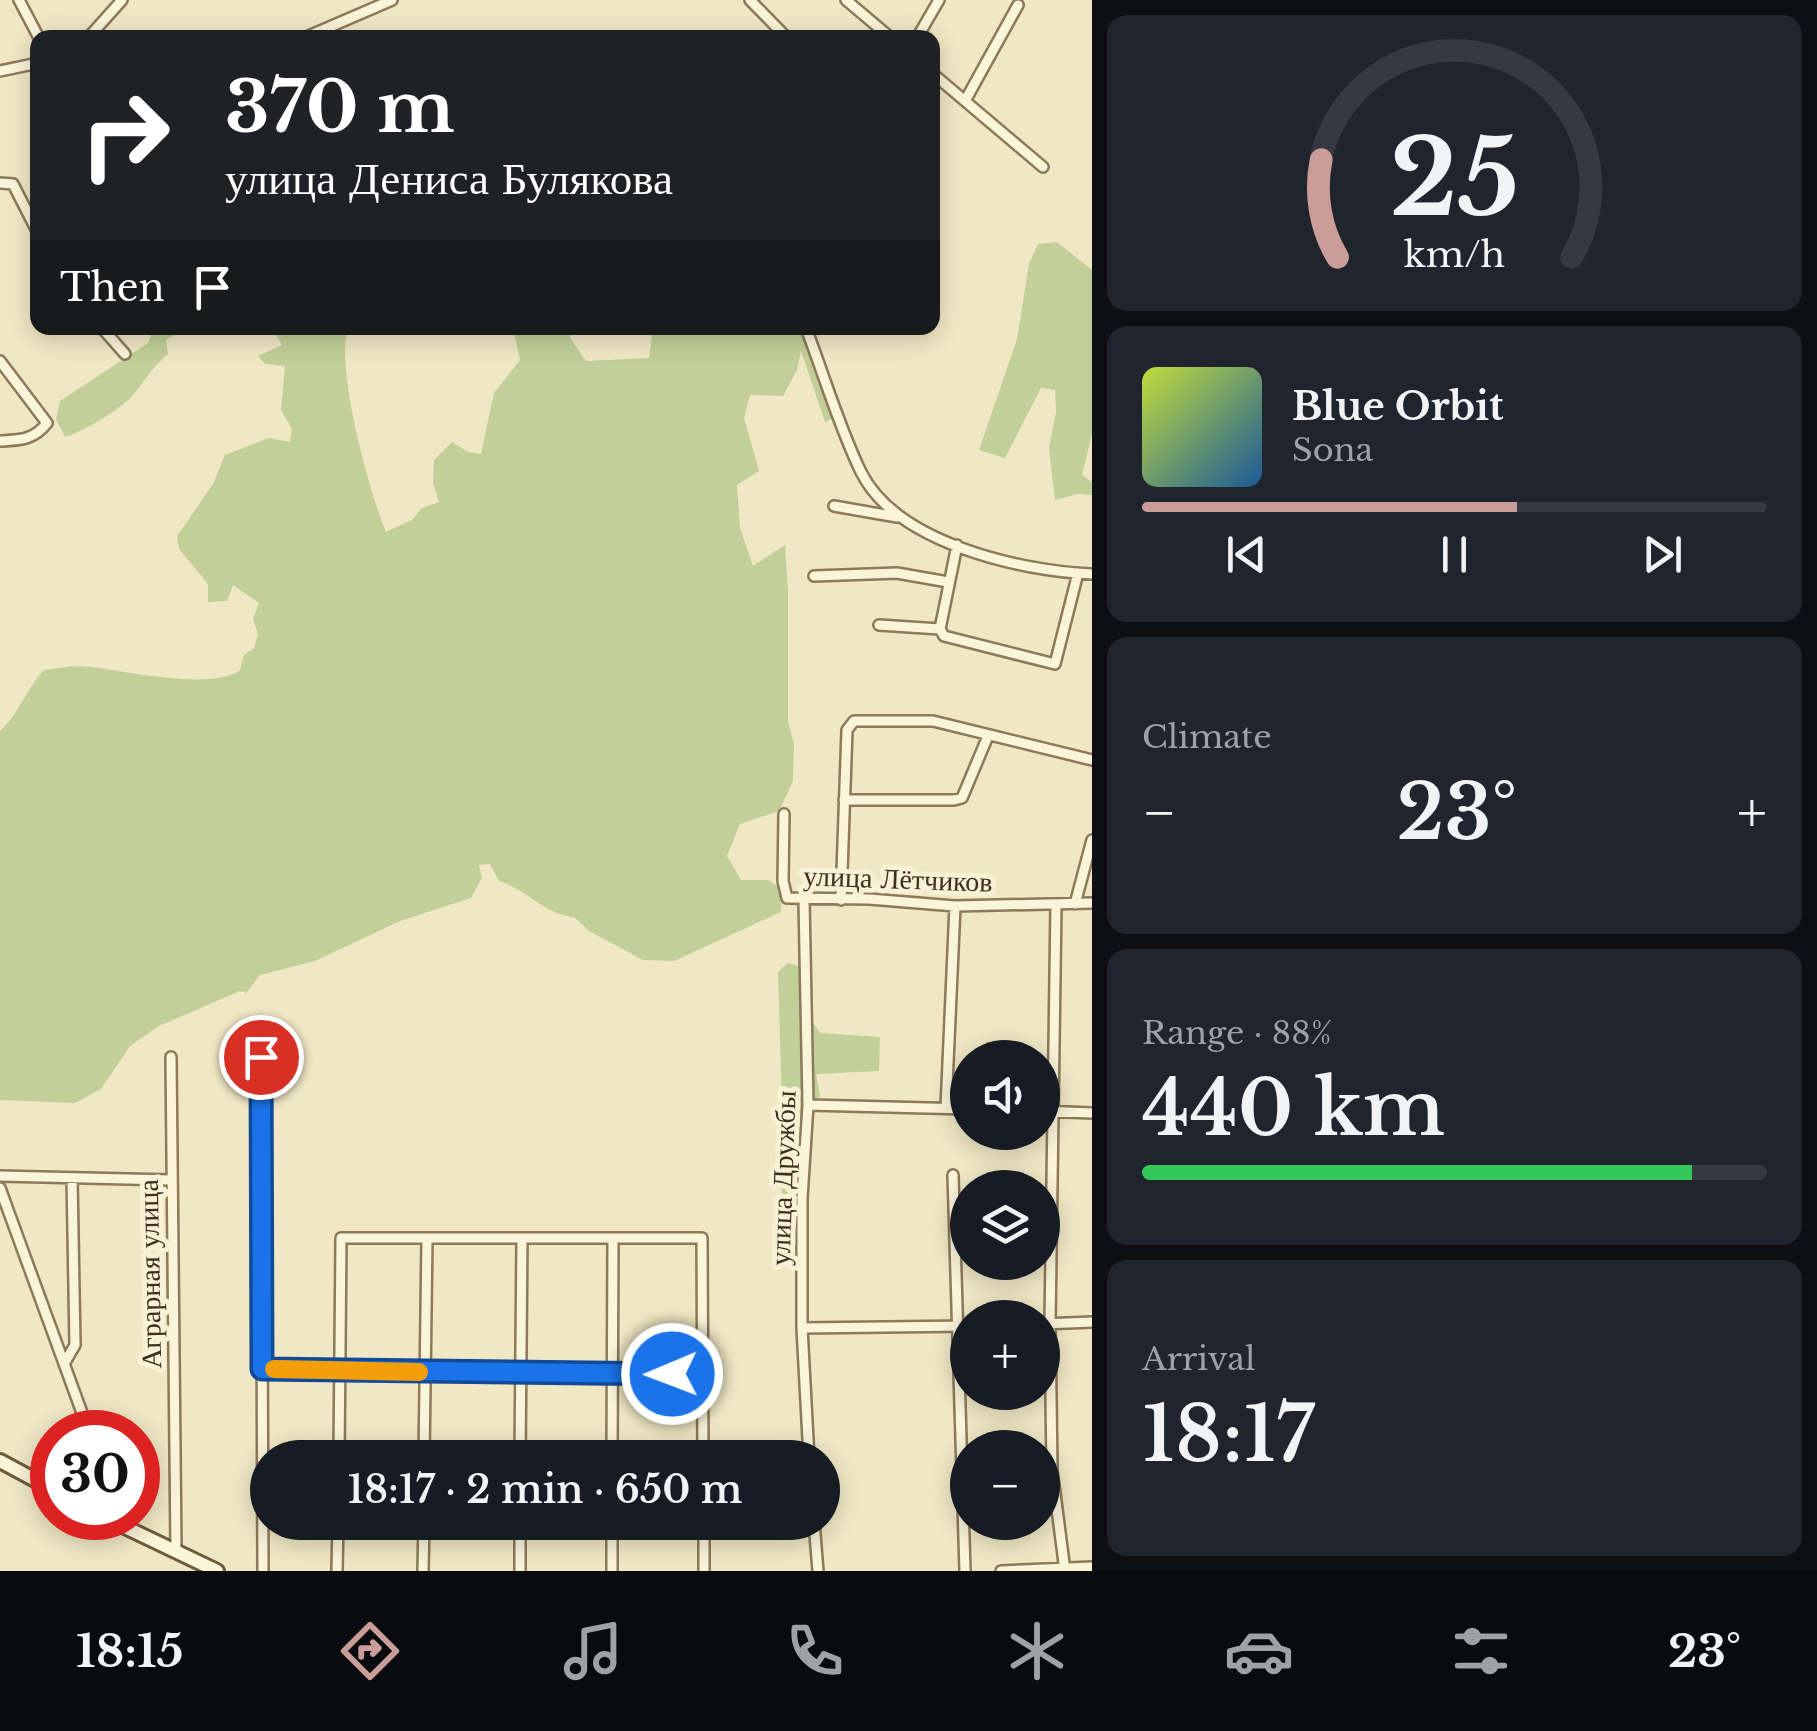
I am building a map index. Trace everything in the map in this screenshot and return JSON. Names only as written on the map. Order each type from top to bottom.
[{"type":"main road","points":[[0,1460],[30,1477]]},
{"type":"main road","points":[[154,1540],[217,1571]]},
{"type":"street","points":[[19,0],[35,30]]},
{"type":"street","points":[[95,30],[122,0]]},
{"type":"street","points":[[323,30],[392,0]]},
{"type":"street","points":[[750,0],[778,30]]},
{"type":"street","points":[[846,0],[882,30]]},
{"type":"street","points":[[922,30],[939,0]]},
{"type":"street","points":[[965,100],[1018,5]]},
{"type":"street","points":[[0,71],[30,65]]},
{"type":"street","points":[[940,80],[1043,167]]},
{"type":"street","points":[[0,183],[12,184],[30,218]]},
{"type":"street","points":[[23,204],[30,204]]},
{"type":"street","points":[[108,335],[124,354]]},
{"type":"street","points":[[809,335],[862,475],[896,518]]},
{"type":"street","points":[[0,361],[47,422],[39,434],[0,442]]},
{"type":"street","points":[[834,506],[896,518],[1020,566],[1092,574]]},
{"type":"street","points":[[958,544],[940,629],[944,636],[1055,664],[1078,573]]},
{"type":"street","points":[[814,576],[897,573],[948,582]]},
{"type":"street","points":[[879,625],[940,629]]},
{"type":"street","points":[[840,900],[849,724],[854,721],[933,721],[1092,760]]},
{"type":"street","points":[[844,800],[962,798],[988,736]]},
{"type":"street","name":"улица Лётчиков","points":[[784,814],[787,898],[956,906],[1092,903]]},
{"type":"street","points":[[1075,904],[1092,840]]},
{"type":"street","name":"улица Дружбы","points":[[804,900],[808,1104],[802,1198],[802,1328],[808,1440]]},
{"type":"street","points":[[1049,1040],[1056,905]]},
{"type":"street","points":[[946,1108],[956,906]]},
{"type":"street","name":"Аграрная улица","points":[[171,1057],[176,1551]]},
{"type":"street","points":[[261,1057],[263,1571]]},
{"type":"street","points":[[808,1104],[950,1108]]},
{"type":"street","points":[[1060,1112],[1092,1113]]},
{"type":"street","points":[[1046,1150],[1046,1300]]},
{"type":"street","points":[[0,1176],[171,1180]]},
{"type":"street","points":[[64,1364],[75,1345],[72,1178]]},
{"type":"street","points":[[0,1188],[82,1410]]},
{"type":"street","points":[[339,1440],[341,1238],[702,1238],[703,1440]]},
{"type":"street","points":[[424,1440],[427,1238]]},
{"type":"street","points":[[520,1440],[522,1238]]},
{"type":"street","points":[[612,1440],[613,1238]]},
{"type":"street","points":[[1060,1323],[1092,1322]]},
{"type":"street","points":[[802,1328],[950,1327]]},
{"type":"street","points":[[262,1369],[702,1373]]},
{"type":"street","points":[[958,1410],[965,1571]]},
{"type":"street","points":[[1050,1410],[1052,1470],[1065,1570]]},
{"type":"street","points":[[338,1540],[338,1571]]},
{"type":"street","points":[[423,1571],[424,1540]]},
{"type":"street","points":[[520,1540],[520,1571]]},
{"type":"street","points":[[612,1540],[612,1571]]},
{"type":"street","points":[[704,1540],[704,1571]]},
{"type":"street","points":[[815,1540],[818,1571]]},
{"type":"street","points":[[1001,1571],[1092,1566]]},
{"type":"green space","points":[[1057,242],[1092,270],[1092,434],[1082,475],[1092,482],[1092,495],[1055,500],[1049,448],[1056,412],[1055,390],[1041,388],[1005,458],[979,450],[1017,339],[1029,264],[1038,244]]},
{"type":"green space","points":[[151,335],[174,335],[166,340],[168,354],[126,402],[65,437],[56,419],[60,401],[148,343]]},
{"type":"green space","points":[[276,335],[347,335],[350,399],[363,460],[386,532],[412,520],[422,508],[439,502],[433,483],[434,460],[452,442],[468,452],[481,454],[494,393],[520,360],[515,335],[571,335],[586,361],[649,358],[652,335],[803,335],[833,418],[825,422],[801,351],[797,370],[783,396],[750,395],[744,418],[759,471],[737,485],[740,528],[753,566],[785,545],[788,722],[794,744],[793,781],[779,811],[740,824],[727,856],[741,880],[768,880],[782,889],[781,912],[674,961],[643,960],[589,931],[574,917],[554,912],[499,881],[490,864],[479,865],[482,878],[471,898],[400,921],[315,961],[260,975],[246,993],[240,991],[159,1026],[130,1046],[101,1089],[75,1103],[0,1100],[0,731],[44,670],[85,666],[210,679],[240,670],[244,655],[254,648],[258,634],[253,619],[259,603],[233,585],[227,601],[208,602],[208,584],[179,549],[177,536],[213,484],[225,455],[269,438],[290,442],[292,429],[281,410],[285,366],[265,364],[258,356],[282,345]]},
{"type":"green space","points":[[788,963],[808,969],[811,1020],[820,1033],[880,1037],[879,1071],[816,1074],[820,1095],[811,1116],[792,1120],[795,1245],[776,1240],[784,1172],[778,972]]},
{"type":"slow traffic","points":[[274,1369],[419,1372]]},
{"type":"route","points":[[261,1057],[262,1369],[672,1374]]}]
